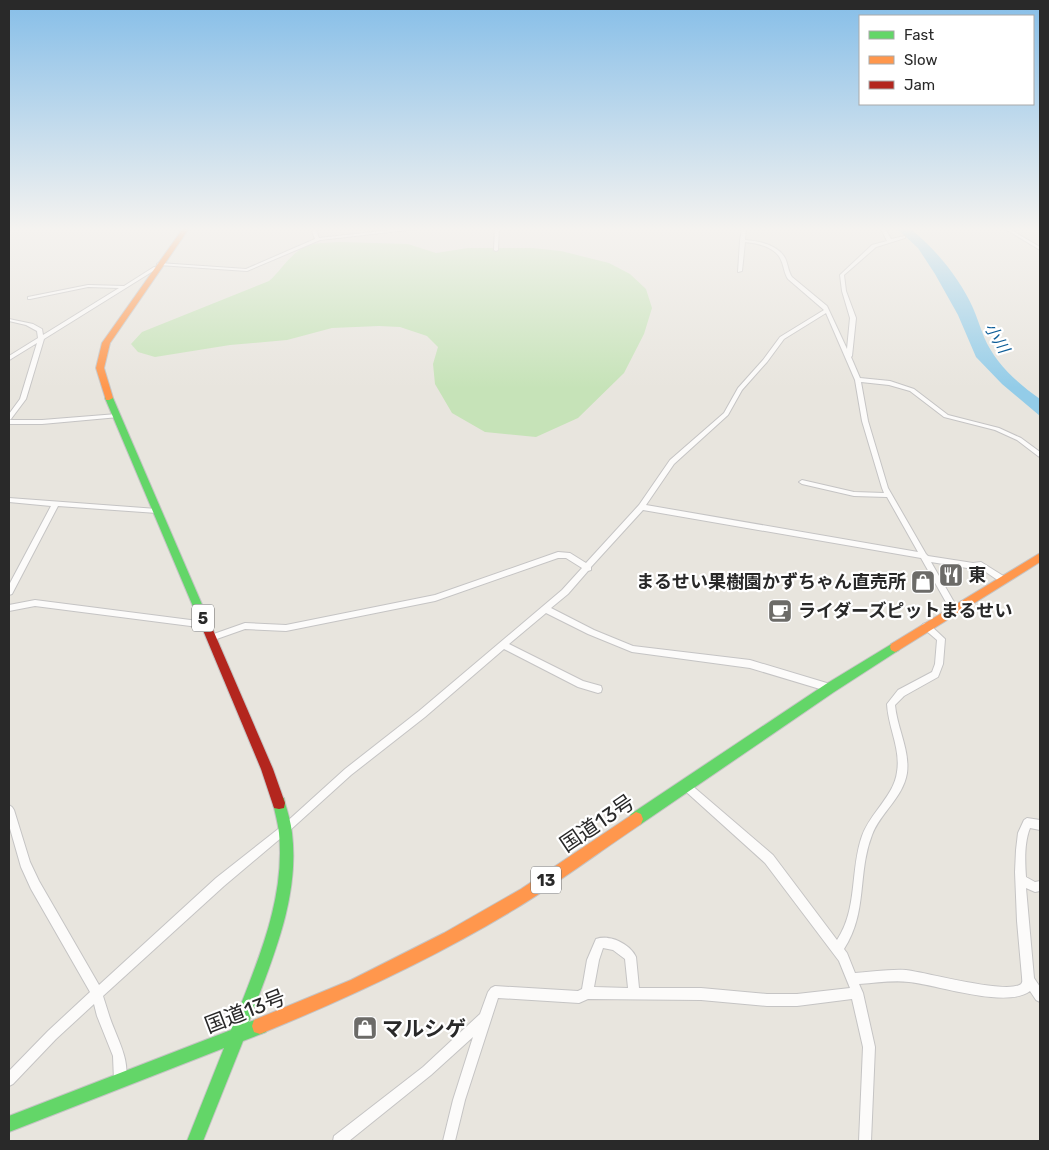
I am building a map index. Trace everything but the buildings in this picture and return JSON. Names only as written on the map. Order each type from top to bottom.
[{"type":"main road","name":"5","points":[[148,281],[112,332],[101,352],[99,361],[101,376],[267,770],[285,830],[287,855],[282,895],[271,935],[237,1034]]},
{"type":"main road","name":"国道13号","points":[[9,1124],[318,1002],[394,968],[444,941],[511,902],[830,688],[1040,556]]},
{"type":"main road","points":[[195,1141],[237,1034]]},
{"type":"street","points":[[9,358],[134,281]]},
{"type":"street","points":[[793,281],[827,310],[858,380],[865,421],[888,495],[954,609]]},
{"type":"street","points":[[843,281],[844,291],[853,318],[848,356]]},
{"type":"street","points":[[30,298],[88,286],[123,287]]},
{"type":"street","points":[[9,1080],[52,1035],[220,882],[285,830],[348,772],[422,714],[546,609],[588,568],[641,507],[672,462],[726,414],[740,389],[765,362],[782,338],[827,310]]},
{"type":"street","points":[[9,320],[38,326]]},
{"type":"street","points":[[9,420],[23,399],[41,339],[40,330],[28,324]]},
{"type":"street","points":[[858,380],[890,383],[912,390],[946,416],[997,429],[1019,439],[1040,455]]},
{"type":"street","points":[[9,420],[42,422],[117,416]]},
{"type":"street","points":[[802,482],[854,494],[888,495]]},
{"type":"street","points":[[9,500],[157,510]]},
{"type":"street","points":[[9,592],[56,503]]},
{"type":"street","points":[[641,507],[973,566],[981,565],[1002,579]]},
{"type":"street","points":[[211,638],[245,626],[286,628],[435,598],[558,555],[567,555],[588,568]]},
{"type":"street","points":[[9,608],[35,603],[206,625]]},
{"type":"street","points":[[546,609],[591,632],[632,649],[750,664],[830,688]]},
{"type":"street","points":[[837,949],[843,942],[856,909],[859,860],[867,834],[881,808],[896,790],[902,772],[902,746],[892,717],[891,704],[901,694],[934,674],[938,664],[941,639],[926,626]]},
{"type":"street","points":[[503,645],[581,684],[598,689]]},
{"type":"street","points":[[686,786],[769,859],[843,957],[857,993],[869,1047],[865,1141]]},
{"type":"street","points":[[9,810],[25,863],[35,885],[97,994],[103,1016],[119,1056],[120,1080]]},
{"type":"street","points":[[852,979],[906,976],[978,989],[1011,992],[1022,990],[1027,985],[1028,980],[1021,880],[1024,826],[1027,823],[1040,825]]},
{"type":"street","points":[[1021,880],[1035,887],[1040,886]]},
{"type":"street","points":[[588,993],[596,950],[600,943],[608,942],[616,945],[630,956],[634,992]]},
{"type":"street","points":[[1028,980],[1040,996]]},
{"type":"street","points":[[449,1141],[459,1100],[495,992],[578,997],[588,993],[634,992],[701,994],[767,1000],[857,993]]},
{"type":"street","points":[[339,1141],[427,1071],[485,1018]]},
{"type":"green space","points":[[269,281],[637,281],[646,289],[652,308],[644,334],[624,373],[578,418],[536,437],[485,432],[452,413],[435,384],[433,364],[438,347],[427,336],[400,327],[332,328],[287,340],[230,345],[155,357],[138,352],[131,344],[142,332]]},
{"type":"water","points":[[939,281],[958,281],[974,311],[984,337],[1000,364],[1040,399],[1040,416],[1002,384],[976,357],[958,315]]},
{"type":"traffic: fast","points":[[109,398],[205,623]]},
{"type":"traffic: fast","points":[[636,819],[830,688],[895,647]]},
{"type":"traffic: fast","points":[[237,1034],[268,949],[277,921],[283,892],[286,862],[285,833],[279,803]]},
{"type":"traffic: fast","points":[[9,1124],[260,1026]]},
{"type":"traffic: fast","points":[[195,1141],[237,1035]]},
{"type":"traffic: slow","points":[[109,398],[100,368],[106,343],[150,281]]},
{"type":"traffic: slow","points":[[895,647],[1040,557]]},
{"type":"traffic: slow","points":[[260,1026],[388,970],[480,921],[526,894],[636,819]]},
{"type":"traffic: jam","points":[[205,623],[267,769],[279,803]]},
{"type":"place","name":"東","points":[[951,575]]},
{"type":"place","name":"まるせい果樹園かずちゃん直売所","points":[[923,582]]},
{"type":"place","name":"ライダーズピットまるせい","points":[[780,611]]},
{"type":"place","name":"マルシゲ","points":[[365,1028]]},
{"type":"water label","name":"小川","points":[[997,338]]}]
